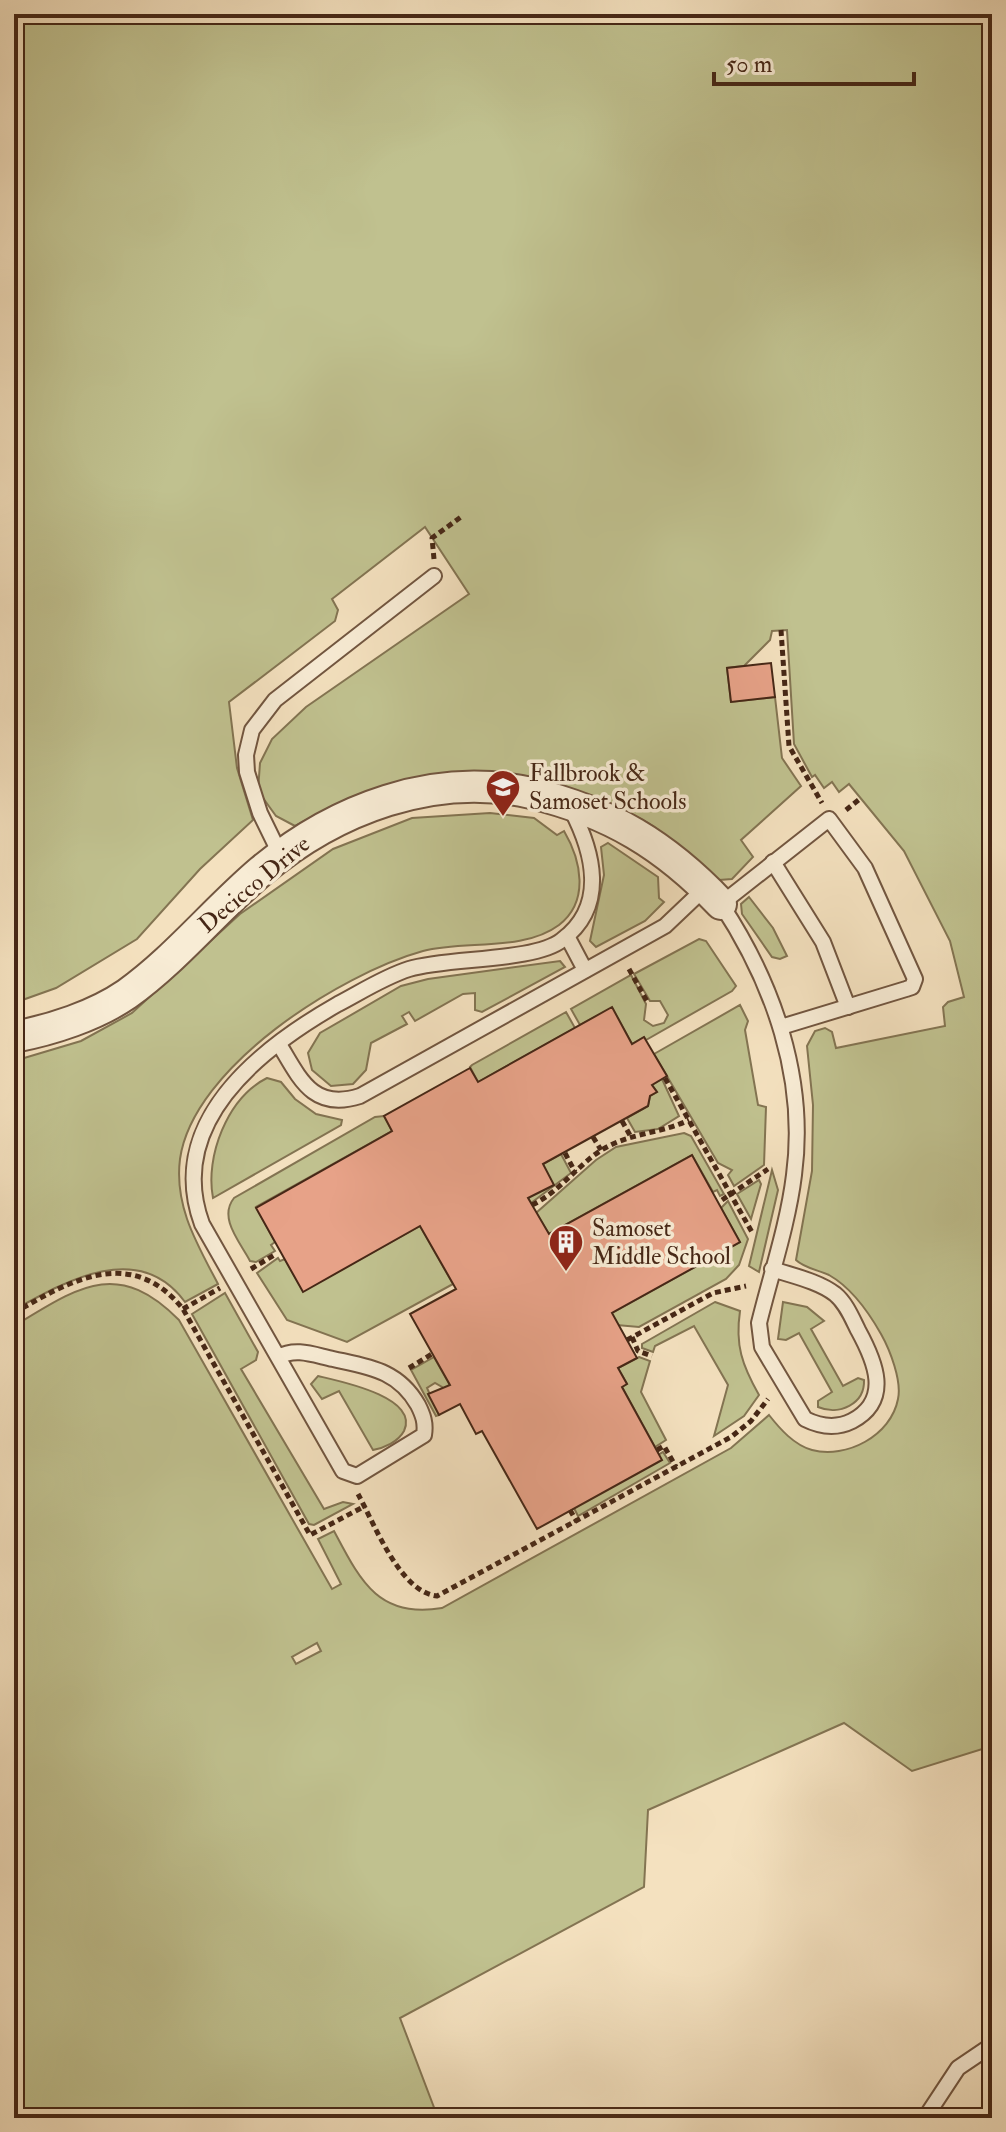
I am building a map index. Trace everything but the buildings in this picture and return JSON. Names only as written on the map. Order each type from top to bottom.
[{"type":"street","name":"Decicco Drive","points":[[14,1037],[91,1013],[126,994],[281,856],[360,808],[406,794],[456,787],[508,788],[567,801],[605,815],[656,847],[681,864],[713,896]]},
{"type":"lane","points":[[281,856],[260,813],[247,772],[246,755],[252,730],[275,700],[434,576]]},
{"type":"lane","points":[[278,1357],[300,1351],[380,1369],[399,1380],[413,1398],[423,1416],[424,1435],[357,1476],[348,1475],[278,1357],[202,1224],[193,1175],[195,1154],[211,1112],[241,1075],[317,1016],[410,969],[548,948],[567,936],[584,916],[594,878],[586,840],[567,801]]},
{"type":"lane","points":[[279,1044],[311,1091],[323,1098],[347,1100],[665,926],[773,862],[829,819],[865,868],[883,901],[914,983],[906,989],[781,1027]]},
{"type":"lane","points":[[773,862],[823,942],[848,1007]]},
{"type":"lane","points":[[713,896],[749,947],[781,1027],[794,1100],[796,1145],[792,1188],[772,1269],[758,1329],[760,1342],[805,1419],[828,1427],[856,1419],[874,1400],[877,1374],[872,1355],[846,1307],[828,1290],[772,1269]]},
{"type":"lane","points":[[567,936],[585,970]]},
{"type":"lane","points":[[925,2118],[958,2068],[992,2045]]},
{"type":"path","points":[[434,576],[432,538],[461,517]]},
{"type":"path","points":[[781,630],[789,746],[808,780]]},
{"type":"path","points":[[629,968],[648,1003]]},
{"type":"path","points":[[665,1078],[753,1234]]},
{"type":"path","points":[[532,1205],[601,1150],[631,1137],[671,1128],[689,1120]]},
{"type":"path","points":[[622,1121],[631,1137]]},
{"type":"path","points":[[593,1137],[601,1150]]},
{"type":"path","points":[[565,1153],[575,1172]]},
{"type":"path","points":[[722,1200],[768,1169]]},
{"type":"path","points":[[251,1269],[276,1254]]},
{"type":"path","points":[[14,1313],[80,1281],[122,1271],[147,1277],[161,1286],[183,1309],[310,1535],[365,1506]]},
{"type":"path","points":[[652,1356],[638,1351],[629,1339],[713,1293],[746,1286]]},
{"type":"path","points":[[183,1309],[220,1288]]},
{"type":"path","points":[[348,1475],[405,1579],[419,1592],[437,1596],[742,1430],[768,1399]]},
{"type":"path","points":[[657,1450],[664,1446],[676,1467]]},
{"type":"path","points":[[570,1510],[577,1522]]},
{"type":"green space","name":"Fallbrook & Samoset Schools","points":[[14,14],[992,14],[992,1746],[912,1771],[844,1723],[648,1810],[644,1887],[400,2018],[438,2118],[14,2118],[14,1326],[58,1300],[97,1285],[116,1284],[136,1289],[157,1301],[179,1320],[332,1589],[341,1584],[318,1539],[334,1531],[353,1565],[374,1592],[402,1608],[442,1608],[731,1448],[769,1415],[799,1444],[825,1452],[852,1448],[877,1434],[886,1424],[894,1412],[899,1392],[897,1375],[881,1334],[845,1286],[796,1260],[812,1171],[813,1105],[807,1046],[815,1031],[825,1028],[832,1032],[836,1048],[945,1026],[943,1007],[964,997],[950,941],[904,851],[849,784],[839,792],[832,782],[824,788],[815,775],[812,777],[794,744],[787,630],[772,631],[770,640],[744,666],[727,668],[731,702],[775,697],[782,758],[801,786],[741,840],[753,857],[732,879],[719,880],[657,829],[622,809],[573,790],[524,780],[472,779],[401,784],[351,797],[295,826],[276,816],[258,791],[260,763],[272,739],[306,707],[469,594],[425,527],[332,599],[338,610],[335,621],[229,702],[237,768],[253,820],[200,869],[137,939],[56,988],[14,1003]],"holes":[[[317,1643],[321,1651],[296,1664],[292,1657]]]},
{"type":"green space","points":[[490,813],[534,818],[557,835],[564,831],[575,855],[580,880],[579,892],[569,915],[559,925],[528,939],[439,948],[389,963],[313,1003],[275,1029],[241,1059],[212,1091],[191,1125],[180,1159],[180,1193],[184,1209],[218,1284],[185,1302],[167,1283],[146,1273],[124,1269],[79,1278],[14,1310],[14,1061],[81,1041],[132,1013],[240,914],[333,849],[412,818]]},
{"type":"green space","points":[[608,843],[658,877],[659,898],[664,902],[645,921],[596,947],[590,941],[604,875],[601,847]]},
{"type":"green space","points":[[749,897],[773,928],[787,956],[780,959],[772,957],[742,914],[741,904]]},
{"type":"green space","points":[[699,939],[706,941],[736,986],[732,991],[646,1040],[644,1037],[632,1044],[612,1008],[580,1025],[571,1009],[631,975],[646,1004],[644,1020],[653,1026],[664,1023],[668,1015],[660,1001],[650,1001],[634,974]]},
{"type":"green space","points":[[560,961],[565,967],[482,1012],[475,1010],[475,993],[463,994],[415,1021],[409,1012],[402,1016],[407,1024],[371,1043],[366,1070],[353,1084],[331,1086],[312,1070],[308,1053],[320,1033],[401,986],[428,979]]},
{"type":"green space","points":[[740,1005],[748,1021],[745,1030],[758,1105],[766,1107],[764,1165],[734,1186],[728,1175],[732,1170],[718,1163],[654,1054]]},
{"type":"green space","points":[[566,1012],[575,1028],[478,1082],[470,1067],[472,1065]]},
{"type":"green space","points":[[267,1078],[281,1082],[295,1099],[316,1114],[342,1120],[341,1125],[213,1198],[212,1165],[222,1130],[241,1099]]},
{"type":"green space","points":[[662,1079],[679,1116],[658,1129],[635,1132],[627,1118],[648,1106],[650,1096],[657,1092],[652,1085]]},
{"type":"green space","points":[[384,1116],[392,1131],[256,1207],[275,1242],[271,1245],[275,1251],[256,1262],[250,1261],[229,1222],[228,1214],[234,1198],[375,1117]]},
{"type":"green space","points":[[684,1133],[691,1136],[724,1194],[720,1196],[717,1190],[713,1192],[692,1155],[549,1234],[536,1213],[596,1160],[616,1147]]},
{"type":"green space","points":[[561,1154],[571,1173],[531,1203],[515,1173],[529,1172]]},
{"type":"green space","points":[[772,1170],[778,1190],[759,1272],[749,1266]]},
{"type":"green space","points":[[759,1180],[761,1184],[751,1219],[737,1194]]},
{"type":"green space","points":[[728,1201],[748,1239],[739,1265],[726,1279],[639,1327],[594,1323],[740,1242],[721,1208]]},
{"type":"green space","points":[[420,1226],[453,1284],[347,1342],[287,1320],[257,1273],[278,1258],[280,1261],[285,1259],[303,1291]]},
{"type":"green space","points":[[225,1293],[258,1352],[256,1360],[241,1369],[324,1509],[343,1502],[353,1504],[314,1525],[309,1524],[192,1314]]},
{"type":"green space","points":[[715,1302],[740,1311],[738,1334],[741,1354],[759,1395],[744,1416],[714,1436],[728,1385],[694,1326],[655,1346],[653,1352],[642,1348],[642,1344]]},
{"type":"green space","points":[[783,1302],[807,1307],[824,1321],[811,1329],[843,1386],[858,1378],[864,1380],[860,1396],[849,1406],[834,1410],[818,1407],[818,1401],[832,1392],[799,1333],[786,1340],[778,1339]]},
{"type":"green space","points":[[434,1357],[460,1403],[453,1407],[442,1387],[435,1383],[427,1388],[439,1415],[436,1416],[411,1370]]},
{"type":"green space","points":[[639,1357],[650,1361],[641,1392],[666,1440],[655,1447],[622,1387],[627,1384],[618,1368]]},
{"type":"green space","points":[[318,1376],[359,1387],[389,1400],[406,1419],[404,1431],[390,1444],[373,1450],[339,1391],[322,1399],[311,1384]]},
{"type":"green space","points":[[663,1452],[670,1463],[578,1516],[574,1508]]},
{"type":"place","name":"Fallbrook & Samoset Schools","points":[[503,818]]},
{"type":"place","name":"Samoset Middle School","points":[[566,1273]]}]
